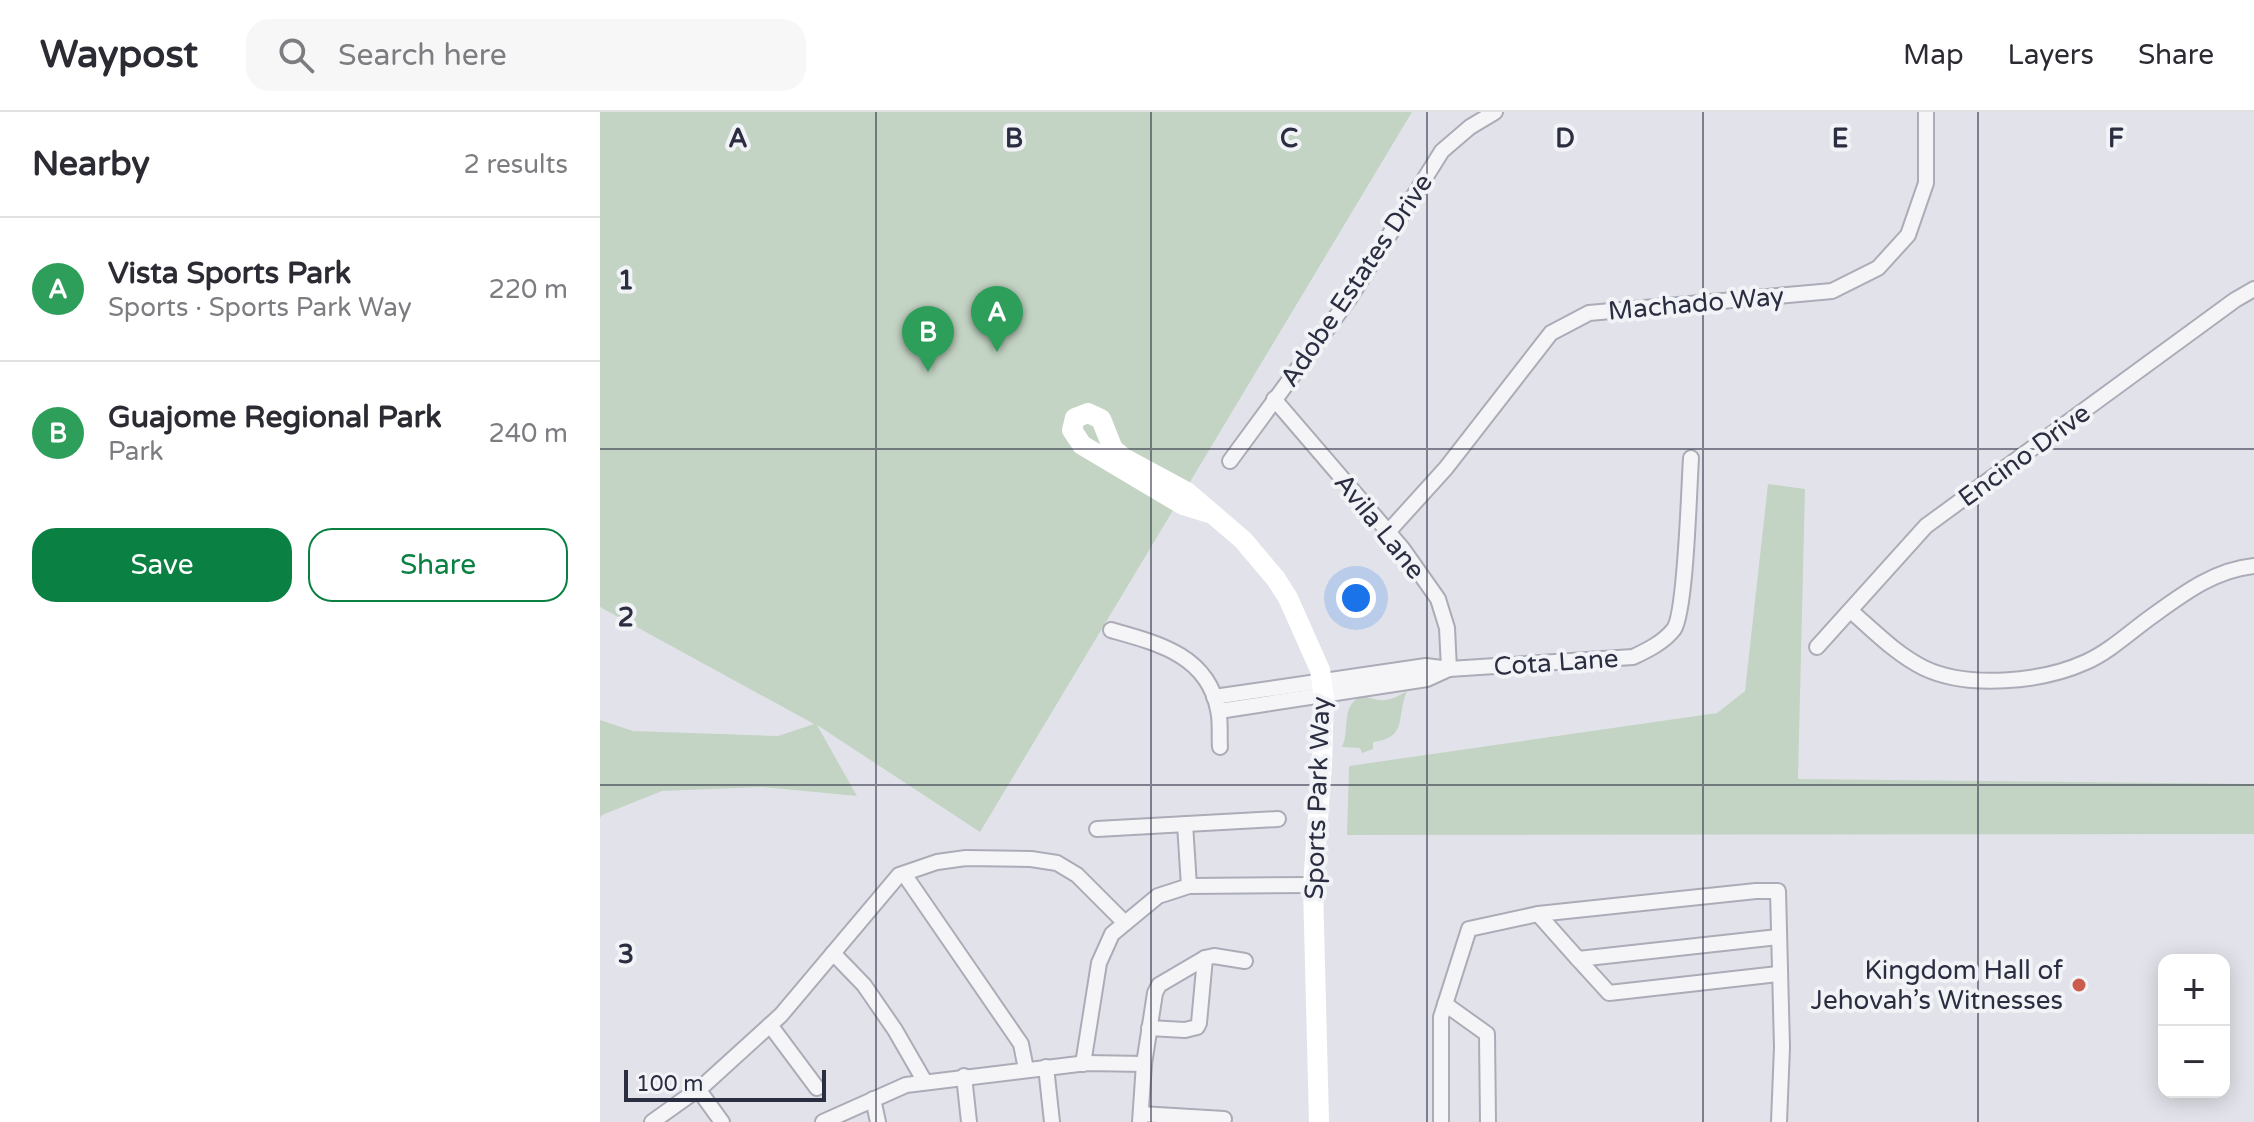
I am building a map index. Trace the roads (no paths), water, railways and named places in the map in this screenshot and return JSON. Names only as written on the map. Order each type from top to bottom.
[{"type":"street","name":"Adobe Estates Drive","points":[[1230,461],[1349,299],[1442,151],[1470,127],[1495,112]]},
{"type":"street","name":"Machado Way","points":[[1388,532],[1446,468],[1551,333],[1589,313],[1832,291],[1878,268],[1908,235],[1926,183],[1926,112]]},
{"type":"street","name":"Encino Drive","points":[[1817,647],[1852,612],[1926,526],[2254,289]]},
{"type":"street","name":"Avila Lane","points":[[1274,399],[1388,532],[1438,599],[1447,628],[1449,669]]},
{"type":"street","name":"Sports Park Way","points":[[1209,513],[1183,505],[1082,445],[1072,430],[1075,418],[1088,413],[1101,419],[1113,449],[1187,492],[1243,540],[1276,579],[1302,626],[1320,670],[1323,688],[1322,765],[1313,885],[1319,1122]]},
{"type":"street","name":"Cota Lane","points":[[1216,704],[1323,688],[1427,679],[1449,669],[1633,657],[1662,640],[1675,628],[1681,601],[1691,458]]},
{"type":"street","points":[[1852,612],[1893,649],[1925,668],[1946,676],[2011,681],[2050,676],[2089,661],[2196,585],[2226,571],[2254,566]]},
{"type":"street","points":[[1111,630],[1168,647],[1186,658],[1204,677],[1216,704],[1220,747]]},
{"type":"street","points":[[1097,829],[1278,819]]},
{"type":"street","points":[[1185,824],[1189,886]]},
{"type":"street","points":[[652,1122],[698,1089],[770,1025],[889,886],[904,874],[937,862],[966,858],[1031,859],[1057,863],[1077,875],[1125,923]]},
{"type":"street","points":[[904,874],[1021,1044],[1026,1069]]},
{"type":"street","points":[[1083,1064],[1099,963],[1112,934],[1158,896],[1189,886],[1313,885]]},
{"type":"street","points":[[1441,1122],[1441,1017],[1469,929],[1538,914],[1756,891],[1778,891],[1782,1047],[1779,1122]]},
{"type":"street","points":[[1538,914],[1609,993],[1778,974]]},
{"type":"street","points":[[1578,959],[1778,937]]},
{"type":"street","points":[[833,953],[864,985],[925,1082]]},
{"type":"street","points":[[1224,1119],[1140,1118],[1144,1064],[1155,993],[1159,985],[1205,958],[1214,956],[1245,961]]},
{"type":"street","points":[[1149,1028],[1185,1030],[1197,1027],[1205,958]]},
{"type":"street","points":[[1445,1004],[1487,1034],[1488,1122]]},
{"type":"street","points":[[770,1025],[817,1088]]},
{"type":"street","points":[[823,1122],[906,1085],[1046,1067],[1144,1064]]},
{"type":"street","points":[[1046,1067],[1052,1122]]},
{"type":"street","points":[[964,1076],[969,1122]]},
{"type":"street","points":[[698,1089],[722,1122]]},
{"type":"street","points":[[873,1099],[878,1122]]},
{"type":"place","name":"Vista Sports Park","points":[[997,352]]},
{"type":"place","name":"Guajome Regional Park","points":[[928,372]]},
{"type":"place","name":"Kingdom Hall of Jehovah’s Witnesses","points":[[2079,985]]}]
